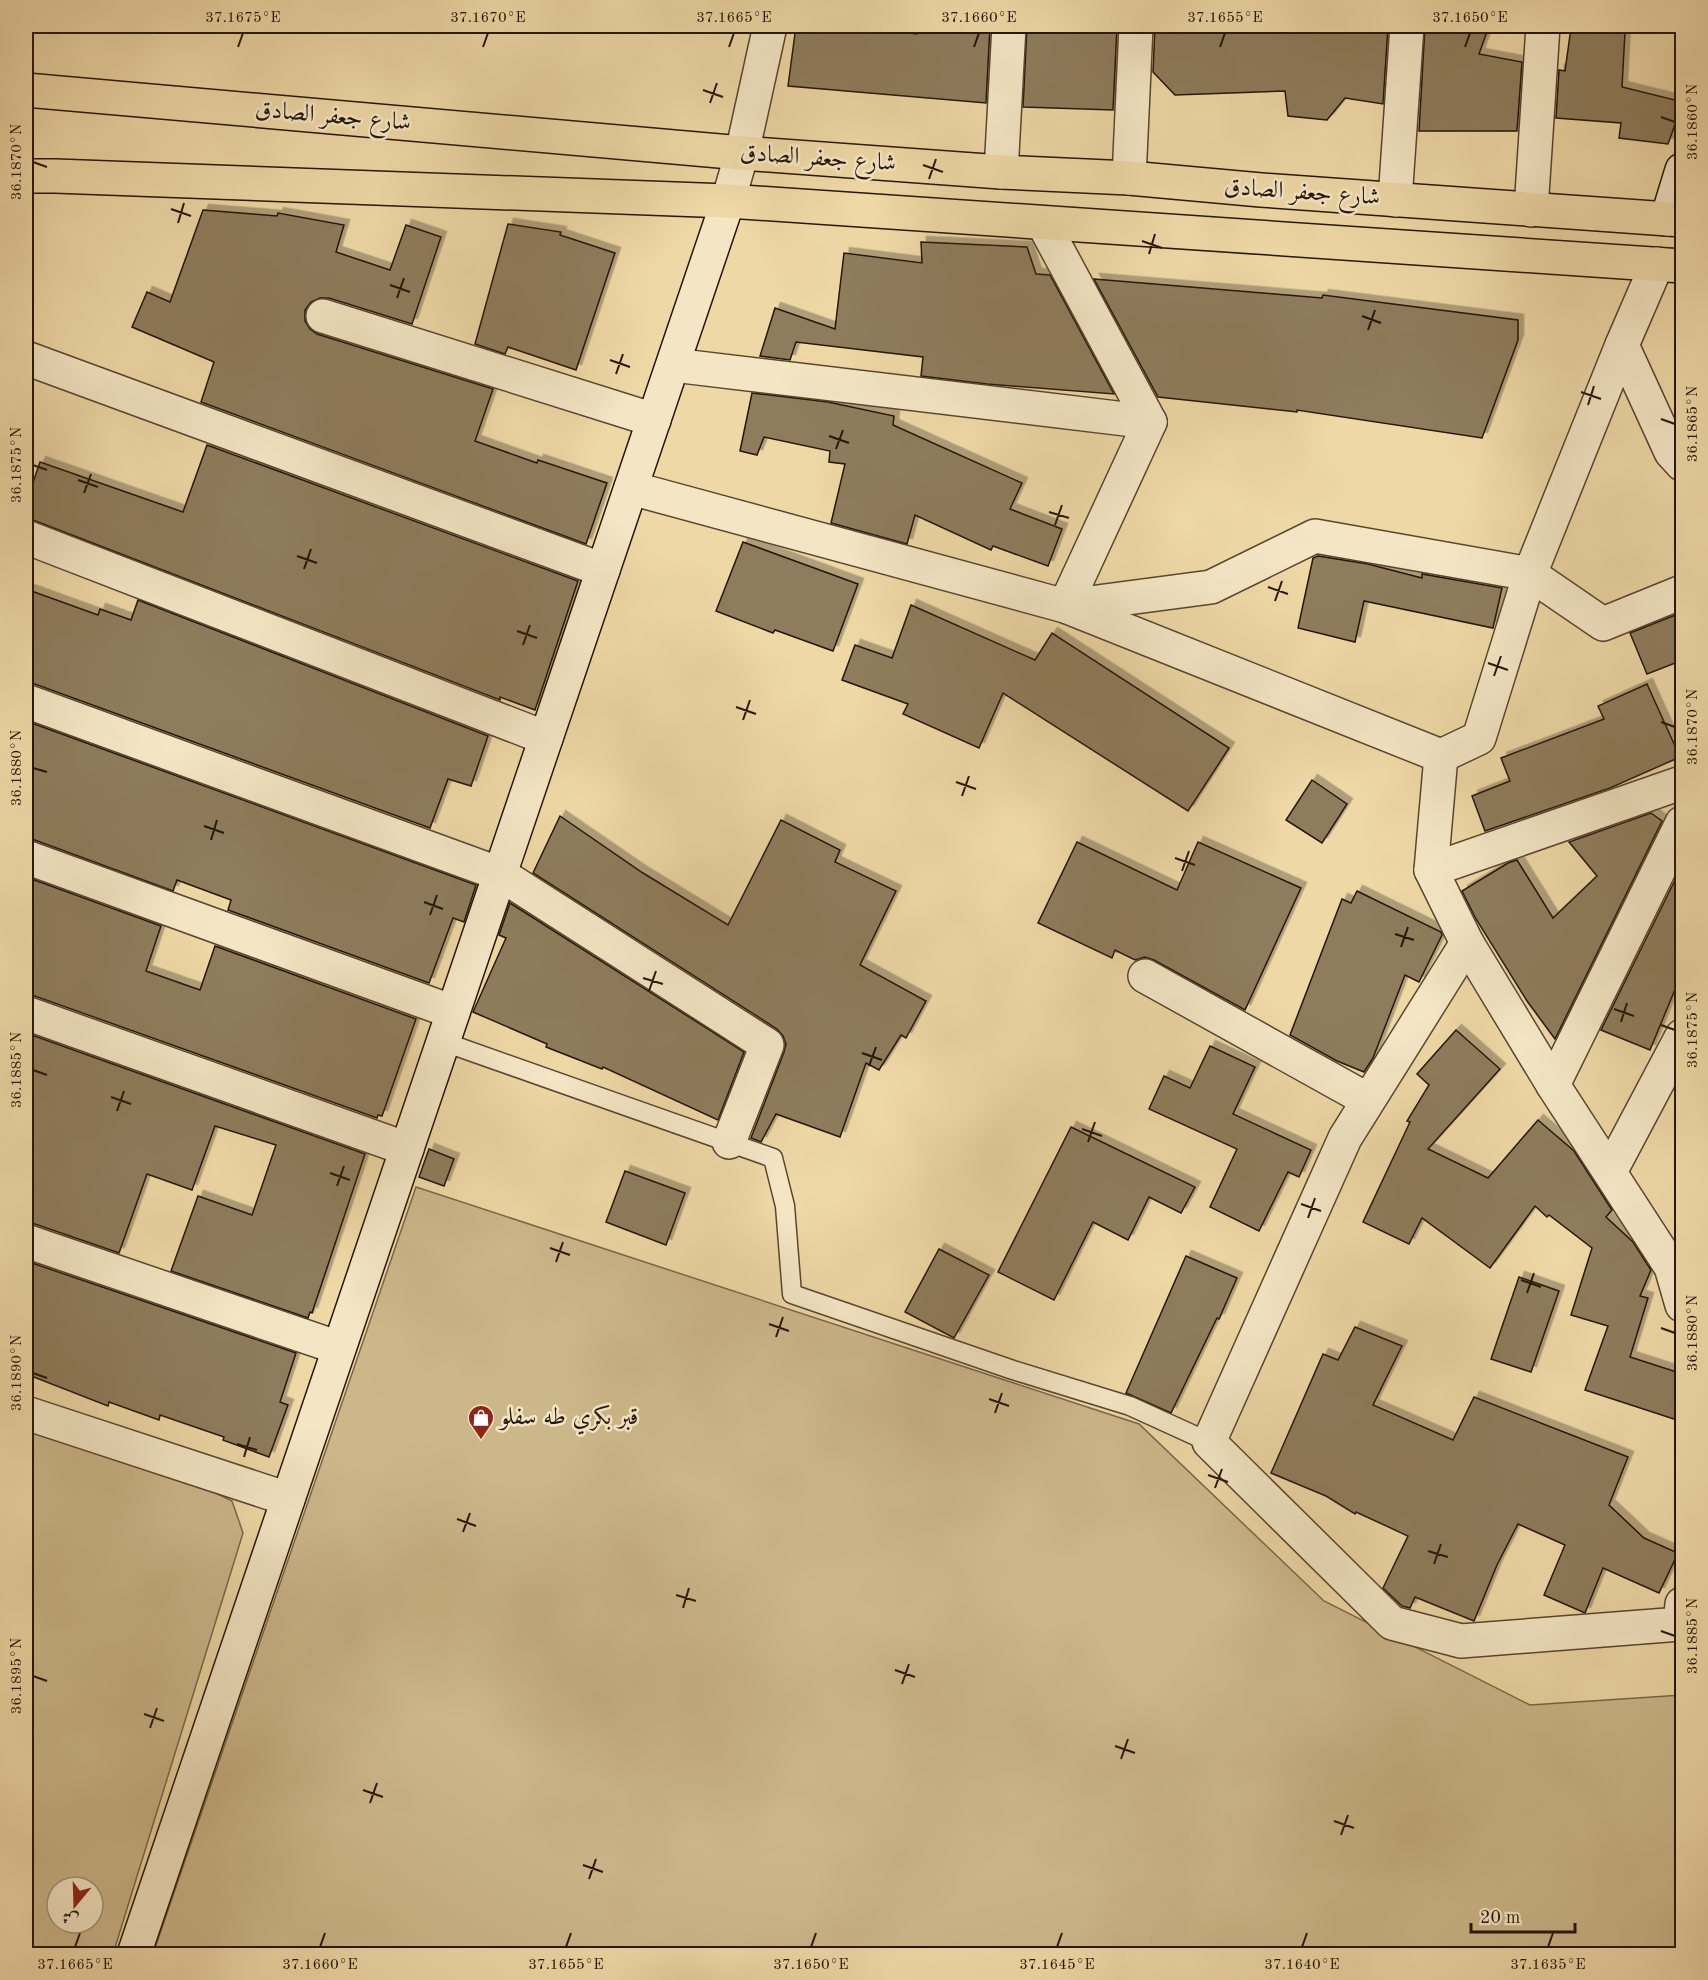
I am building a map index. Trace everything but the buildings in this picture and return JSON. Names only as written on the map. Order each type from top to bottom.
[{"type":"main road","name":"شارع جعفر الصادق","points":[[26,90],[742,153],[1001,172],[1129,178],[1675,220]]},
{"type":"main road","name":"شارع جعفر الصادق","points":[[26,176],[728,201],[1670,265]]},
{"type":"street","points":[[134,1954],[728,201],[742,153],[770,26]]},
{"type":"street","points":[[1001,172],[1009,26]]},
{"type":"street","points":[[1129,178],[1136,26]]},
{"type":"street","points":[[1395,200],[1407,26]]},
{"type":"street","points":[[1531,210],[1543,26]]},
{"type":"street","points":[[1675,220],[1683,170]]},
{"type":"street","points":[[1042,223],[1150,422]]},
{"type":"street","points":[[631,488],[1065,606],[1441,756],[1479,738],[1530,574],[1622,345],[1670,265]]},
{"type":"street","points":[[323,316],[654,420]]},
{"type":"street","points":[[1622,345],[1671,452],[1683,464]]},
{"type":"street","points":[[26,358],[603,570]]},
{"type":"street","points":[[672,365],[1150,422]]},
{"type":"street","points":[[1065,606],[1150,422]]},
{"type":"street","points":[[1065,606],[1211,587],[1315,536],[1530,574],[1603,624],[1683,592]]},
{"type":"street","points":[[26,537],[546,738]]},
{"type":"street","points":[[26,701],[500,874],[767,1045],[729,1142]]},
{"type":"street","points":[[1441,756],[1431,870],[1467,943],[1553,1085],[1671,1268],[1683,1305]]},
{"type":"street","points":[[1431,870],[1681,783],[1683,786]]},
{"type":"street","points":[[1553,1085],[1683,823]]},
{"type":"street","points":[[26,857],[448,1027]]},
{"type":"street","points":[[1467,943],[1345,1138],[1209,1442],[1392,1623],[1461,1641],[1680,1623],[1683,1604]]},
{"type":"street","points":[[1145,976],[1368,1100]]},
{"type":"street","points":[[26,1013],[407,1149]]},
{"type":"street","points":[[1610,1172],[1683,1036]]},
{"type":"street","points":[[26,1241],[339,1348]]},
{"type":"street","points":[[26,1413],[288,1499]]},
{"type":"lane","points":[[448,1027],[773,1158],[785,1206],[792,1293],[1013,1370],[1130,1406],[1209,1442]]},
{"type":"shaded area","points":[[416,1187],[1139,1424],[1324,1601],[1530,1705],[1682,1695],[1682,1954],[153,1954]]},
{"type":"shaded area","points":[[26,1425],[203,1487],[232,1501],[243,1533],[113,1954],[26,1954]]},
{"type":"place","name":"قبر بكري طه سفلو","points":[[481,1441]]}]
